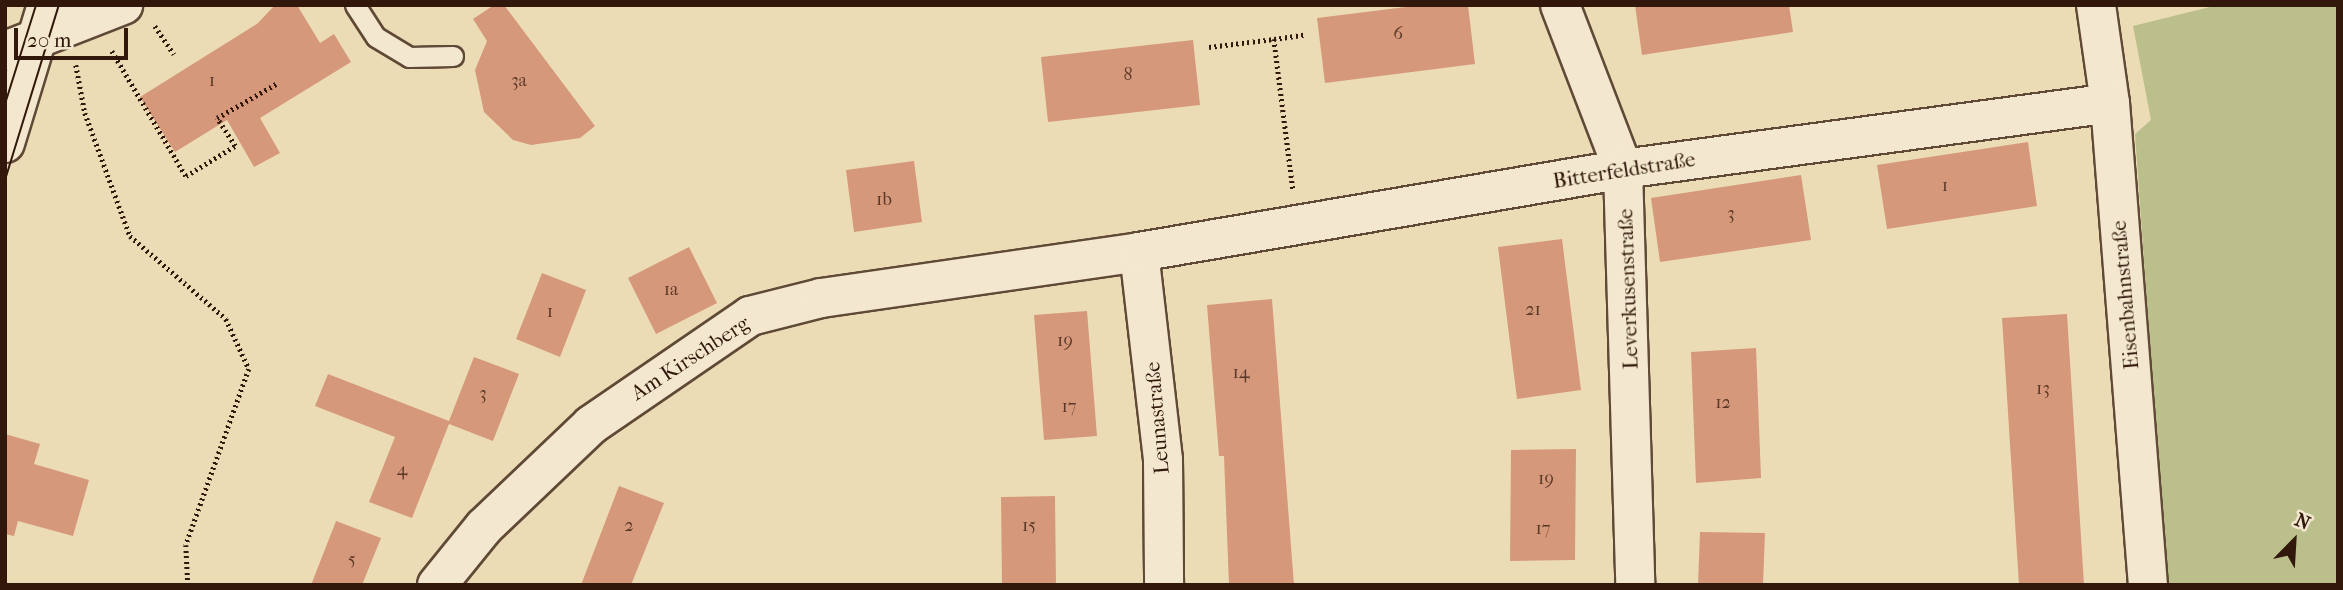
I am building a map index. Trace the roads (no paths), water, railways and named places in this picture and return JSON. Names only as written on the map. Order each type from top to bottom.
[{"type":"street","name":"Leverkusenstraße","points":[[1560,5],[1623,169],[1635,585]]},
{"type":"street","name":"Eisenbahnstraße","points":[[2096,5],[2110,103],[2148,585]]},
{"type":"street","points":[[5,143],[40,31],[139,18]]},
{"type":"street","name":"Bitterfeldstraße","points":[[1139,252],[1623,169],[2110,103]]},
{"type":"street","name":"Am Kirschberg","points":[[437,585],[484,527],[591,425],[750,316],[821,298],[1139,252]]},
{"type":"street","name":"Leunastraße","points":[[1139,252],[1163,460],[1164,585]]},
{"type":"lane","points":[[355,5],[376,37],[409,57],[453,56]]},
{"type":"tram line","points":[[5,104],[36,5]]},
{"type":"tram line","points":[[5,180],[59,5]]}]
